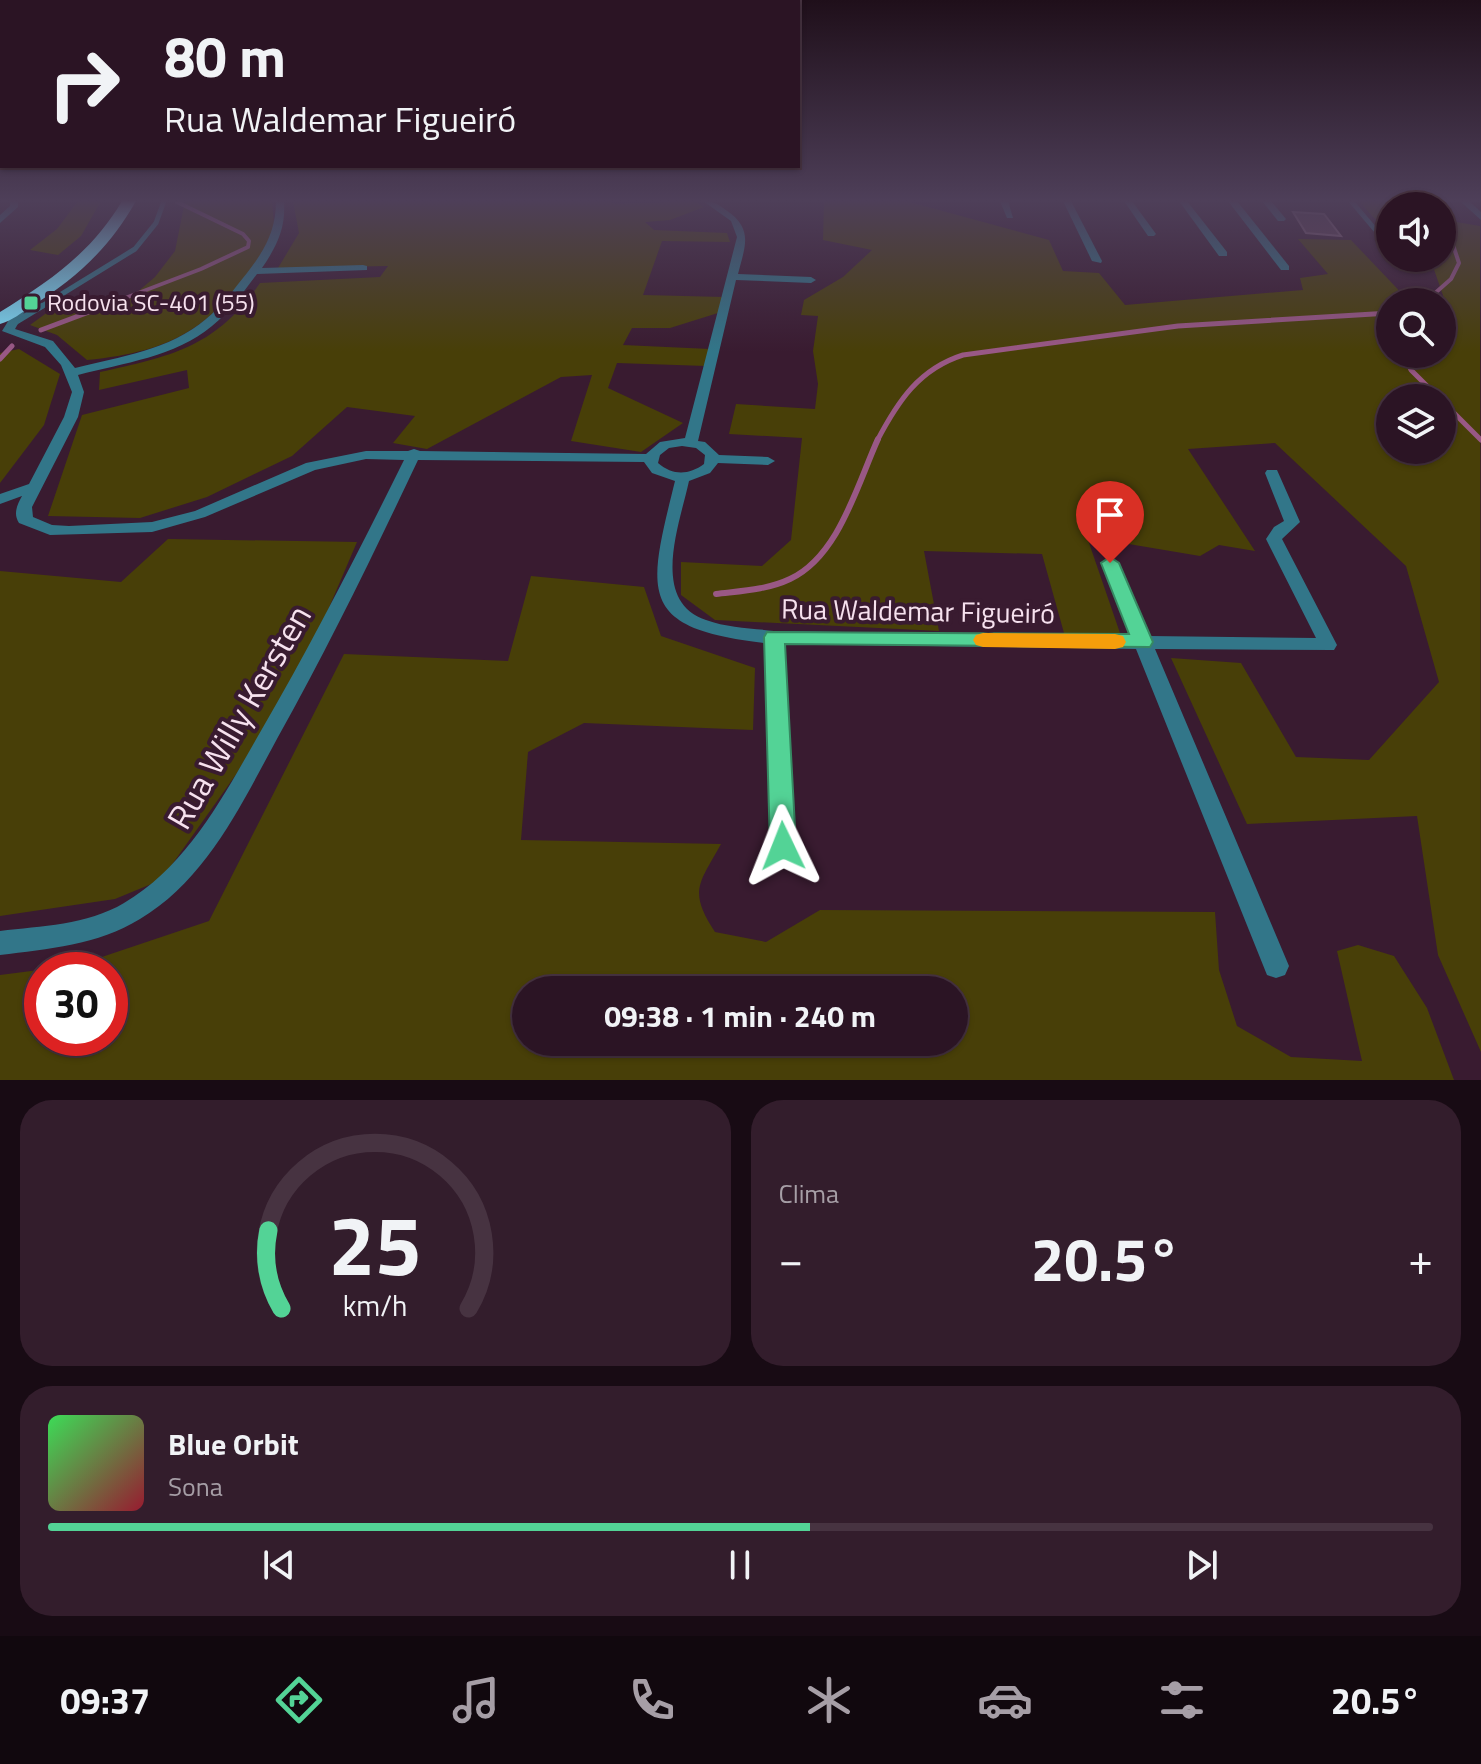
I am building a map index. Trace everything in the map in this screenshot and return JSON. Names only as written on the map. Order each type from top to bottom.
[{"type":"highway","points":[[0,308],[46,280],[81,251]]},
{"type":"highway","points":[[5,322],[24,304],[96,251]]},
{"type":"street","points":[[71,373],[158,349],[190,335],[219,313],[269,251]]},
{"type":"street","points":[[691,442],[738,251]]},
{"type":"street","points":[[1092,251],[1097,261]]},
{"type":"street","points":[[1272,251],[1285,268]]},
{"type":"street","points":[[254,271],[363,268]]},
{"type":"street","points":[[733,277],[811,280]]},
{"type":"street","points":[[5,322],[11,334],[49,344],[71,373],[78,392],[76,404],[23,513],[25,520],[34,525],[69,531],[129,530],[200,514],[329,461],[366,455],[414,453],[651,458],[665,445],[691,442],[707,449],[713,459]]},
{"type":"street","points":[[1,342],[24,337]]},
{"type":"street","name":"Rua Willy Kersten","points":[[0,943],[91,930],[132,911],[163,889],[192,861],[214,831],[319,650],[414,453]]},
{"type":"street","points":[[651,458],[651,464],[662,474],[683,477],[707,469],[713,459]]},
{"type":"street","points":[[713,459],[768,461]]},
{"type":"street","name":"Rua Waldemar Figueiró","points":[[683,477],[662,573],[667,599],[678,612],[710,629],[774,637],[1319,646],[1329,643],[1274,539],[1280,530],[1292,522],[1272,473]]},
{"type":"street","points":[[0,499],[33,487]]},
{"type":"street","points":[[1110,563],[1276,966]]},
{"type":"street","points":[[774,637],[783,846]]},
{"type":"lane","points":[[5,322],[131,251]]},
{"type":"shaded area","points":[[38,251],[62,251],[58,255]]},
{"type":"shaded area","points":[[175,251],[264,251],[218,308],[177,338],[152,348],[87,360],[57,335],[30,325],[52,309],[98,311],[128,300],[155,277]]},
{"type":"shaded area","points":[[288,251],[658,251],[643,295],[724,297],[718,313],[670,328],[632,328],[623,345],[710,349],[706,366],[617,363],[608,388],[683,423],[641,452],[571,441],[592,375],[561,377],[427,449],[393,443],[415,416],[347,407],[292,456],[207,497],[140,518],[48,516],[82,415],[189,388],[187,370],[99,390],[100,372],[171,354],[190,346],[227,322],[260,283],[380,277],[388,266],[278,268]]},
{"type":"shaded area","points":[[870,251],[1054,251],[1063,271],[1099,273],[1125,305],[1303,290],[1300,278],[1328,274],[1309,251],[1362,251],[1376,266],[1376,272],[1381,272],[1397,288],[1376,288],[1376,368],[1456,368],[1456,288],[1440,288],[1435,272],[1456,272],[1456,251],[1480,251],[1481,1052],[1438,955],[1417,816],[1247,824],[1171,658],[1241,663],[1296,757],[1369,760],[1439,682],[1406,566],[1275,443],[1188,449],[1255,551],[1219,545],[1200,556],[1087,537],[1120,633],[1064,633],[1042,554],[924,551],[939,631],[715,620],[681,595],[681,562],[762,566],[791,540],[802,438],[729,434],[736,404],[815,409],[818,384],[813,351],[818,316],[801,315],[804,300],[843,277]]},
{"type":"shaded area","points":[[19,349],[60,374],[44,425],[0,483],[0,353]]},
{"type":"shaded area","points":[[168,539],[357,542],[313,645],[237,773],[161,880],[115,899],[0,916],[0,571],[121,582]]},
{"type":"shaded area","points":[[531,576],[644,587],[661,636],[755,668],[753,730],[584,723],[528,752],[521,840],[721,844],[702,879],[701,907],[715,932],[766,942],[820,910],[1215,912],[1219,970],[1237,1026],[1291,1057],[1362,1061],[1337,951],[1358,945],[1394,956],[1427,1008],[1454,1080],[0,1080],[0,975],[24,972],[24,1056],[128,1056],[128,952],[117,952],[209,921],[344,654],[508,661]]},
{"type":"waterway","points":[[99,308],[239,251]]},
{"type":"waterway","points":[[1456,254],[1459,263],[1456,269]]},
{"type":"waterway","points":[[1441,288],[1454,272]]},
{"type":"waterway","points":[[41,330],[105,306]]},
{"type":"waterway","points":[[878,440],[911,388],[934,369],[963,355],[1178,326],[1376,314]]},
{"type":"waterway","points":[[0,359],[12,346]]},
{"type":"waterway","points":[[1410,368],[1425,384]]},
{"type":"waterway","points":[[1456,415],[1481,440]]},
{"type":"waterway","points":[[716,594],[772,586],[807,568],[834,537],[878,440]]},
{"type":"slow traffic","points":[[983,640],[1115,642]]},
{"type":"place","name":"Rodovia SC-401 (55)","points":[[31,303]]},
{"type":"route","points":[[783,846],[774,637],[1143,642],[1110,563]]}]
